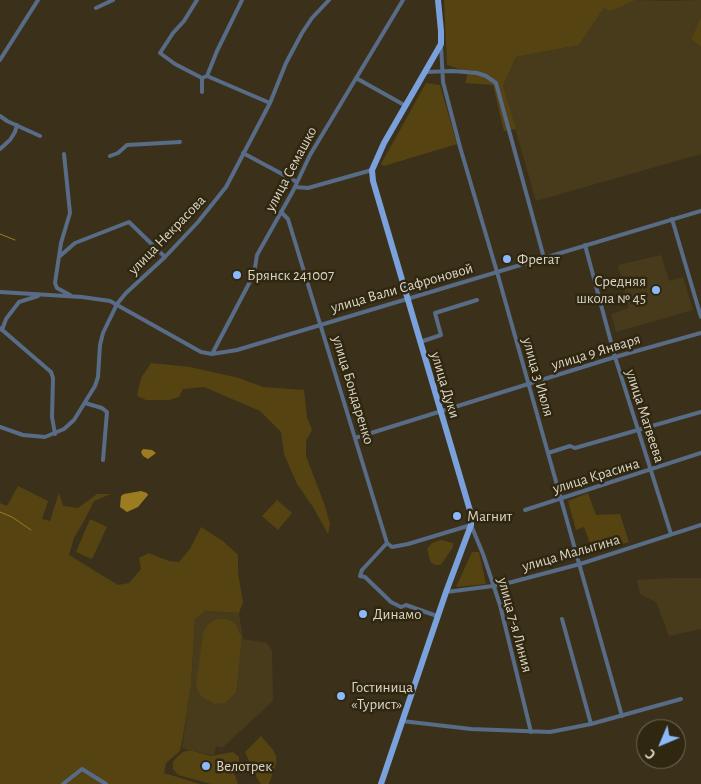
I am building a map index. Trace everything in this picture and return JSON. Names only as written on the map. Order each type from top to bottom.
[{"type":"main road","points":[[372,170],[374,161],[441,44],[442,31],[438,0]]},
{"type":"main road","name":"улица Дуки","points":[[372,170],[373,182],[471,514],[471,525],[380,784]]},
{"type":"street","points":[[0,60],[38,0]]},
{"type":"street","points":[[96,8],[113,0]]},
{"type":"street","points":[[197,0],[160,53],[175,64],[202,78],[207,76],[270,103]]},
{"type":"street","points":[[207,76],[242,0]]},
{"type":"street","name":"улица Некрасова","points":[[55,434],[71,423],[95,386],[98,377],[100,346],[103,333],[117,304],[198,222],[221,193],[270,103],[286,63],[302,33],[312,18],[329,0]]},
{"type":"street","name":"улица Семашко","points":[[212,354],[254,274],[257,254],[310,155],[403,0]]},
{"type":"street","name":"улица 3 Июля","points":[[441,44],[443,82],[460,146],[622,716]]},
{"type":"street","points":[[425,72],[453,71],[482,74],[493,80],[499,87],[544,258]]},
{"type":"street","points":[[202,78],[202,92]]},
{"type":"street","points":[[356,78],[406,106]]},
{"type":"street","points":[[0,116],[40,136]]},
{"type":"street","points":[[0,149],[10,140],[17,125]]},
{"type":"street","points":[[110,156],[118,153],[127,145],[180,142]]},
{"type":"street","points":[[243,153],[296,184],[308,188],[372,170]]},
{"type":"street","points":[[64,154],[70,213],[61,243],[55,286],[72,296]]},
{"type":"street","name":"улица Вали Сафроновой","points":[[41,296],[72,296],[110,301],[176,339],[204,353],[212,354],[237,350],[701,211]]},
{"type":"street","name":"улица Бондаренко","points":[[281,212],[288,219],[387,543]]},
{"type":"street","points":[[672,219],[701,317]]},
{"type":"street","points":[[60,256],[76,243],[130,222],[165,257]]},
{"type":"street","name":"улица Матвеева","points":[[585,245],[615,357],[672,534]]},
{"type":"street","points":[[0,292],[41,296]]},
{"type":"street","points":[[0,427],[17,434],[36,437],[55,434],[52,417],[53,378],[51,372],[1,329],[19,302],[41,296]]},
{"type":"street","points":[[420,342],[441,335],[435,313],[477,300]]},
{"type":"street","name":"улица 9 Января","points":[[356,438],[701,332]]},
{"type":"street","points":[[85,403],[102,408],[107,412],[103,460]]},
{"type":"street","points":[[548,453],[570,446],[576,448],[701,412]]},
{"type":"street","name":"улица Красина","points":[[525,510],[701,453]]},
{"type":"street","points":[[438,616],[406,605],[401,607],[391,602],[365,577],[360,576],[362,570],[387,543],[392,546],[408,544],[471,525]]},
{"type":"street","name":"улица 7-я Линия","points":[[471,525],[500,605],[531,732]]},
{"type":"street","name":"улица Малыгина","points":[[446,592],[493,586],[580,564],[701,525]]},
{"type":"street","points":[[562,619],[591,724]]},
{"type":"street","points":[[402,721],[471,729],[531,732],[555,731],[591,724],[681,699]]},
{"type":"street","points":[[63,784],[82,769],[106,784]]},
{"type":"shaded area","points":[[444,0],[636,0],[610,11],[604,8],[579,45],[516,57],[503,86],[516,129],[504,131],[493,85],[465,83],[468,72],[447,65]]},
{"type":"shaded area","points":[[636,0],[701,0],[701,17],[691,39],[701,47],[701,154],[536,201],[503,86],[516,57],[579,45],[604,8]]},
{"type":"shaded area","points":[[701,17],[701,47],[691,39]]},
{"type":"shaded area","points":[[426,83],[440,85],[457,144],[384,166],[381,164]]},
{"type":"shaded area","name":"Средняя школа № 45","points":[[661,255],[669,281],[683,277],[693,310],[616,332],[611,314],[629,308],[618,265]]},
{"type":"shaded area","points":[[151,363],[190,367],[239,378],[263,387],[304,390],[307,417],[312,430],[306,441],[306,456],[325,506],[330,524],[328,534],[297,484],[284,454],[281,432],[260,411],[204,387],[183,389],[179,397],[169,400],[146,400],[137,396],[141,378]]},
{"type":"shaded area","points":[[143,449],[152,450],[156,453],[148,459],[141,452]]},
{"type":"shaded area","points":[[18,486],[48,501],[42,519],[50,521],[59,493],[63,506],[78,508],[97,494],[111,494],[94,501],[74,538],[69,555],[118,585],[129,583],[141,569],[139,558],[149,553],[169,561],[179,562],[190,549],[201,527],[223,541],[238,555],[238,573],[243,602],[239,613],[206,611],[195,619],[191,685],[180,751],[166,763],[164,773],[200,784],[0,784],[0,503],[7,506]]},
{"type":"shaded area","points":[[141,491],[148,495],[138,507],[127,512],[120,507],[121,496]]},
{"type":"shaded area","points":[[588,493],[596,515],[620,514],[629,542],[585,556],[582,548],[590,544],[584,527],[576,530],[568,501]]},
{"type":"shaded area","points":[[277,500],[292,513],[278,530],[262,516]]},
{"type":"shaded area","points":[[90,519],[107,527],[92,559],[76,552]]},
{"type":"shaded area","points":[[441,540],[453,543],[453,547],[443,562],[440,565],[436,565],[431,563],[427,549],[432,543]]},
{"type":"shaded area","points":[[472,552],[479,552],[486,584],[456,587]]},
{"type":"shaded area","points":[[701,578],[701,629],[669,636],[656,602],[640,594],[637,580]]},
{"type":"shaded area","points":[[206,611],[239,613],[243,639],[267,643],[272,651],[273,701],[222,748],[216,746],[212,755],[182,748],[191,685],[195,619]]},
{"type":"shaded area","points":[[217,619],[227,619],[233,622],[242,636],[236,693],[224,703],[215,704],[201,696],[196,686],[203,632],[208,624]]},
{"type":"shaded area","points":[[261,736],[276,756],[276,764],[269,784],[261,784],[258,780],[245,752]]},
{"type":"shaded area","name":"Велотрек","points":[[190,750],[211,756],[233,752],[239,757],[239,769],[234,773],[238,784],[211,784],[178,775],[173,769],[173,762],[183,752]]},
{"type":"waterway","points":[[0,234],[15,240]]},
{"type":"waterway","points":[[0,512],[12,517],[31,530]]},
{"type":"place","name":"Фрегат","points":[[507,259]]},
{"type":"place","name":"Брянск 241007","points":[[237,275]]},
{"type":"place","name":"Средняя школа № 45","points":[[656,290]]},
{"type":"place","name":"Магнит","points":[[457,516]]},
{"type":"place","name":"Динамо","points":[[363,614]]},
{"type":"place","name":"Гостиница «Турист»","points":[[341,696]]},
{"type":"place","name":"Велотрек","points":[[206,766]]}]
